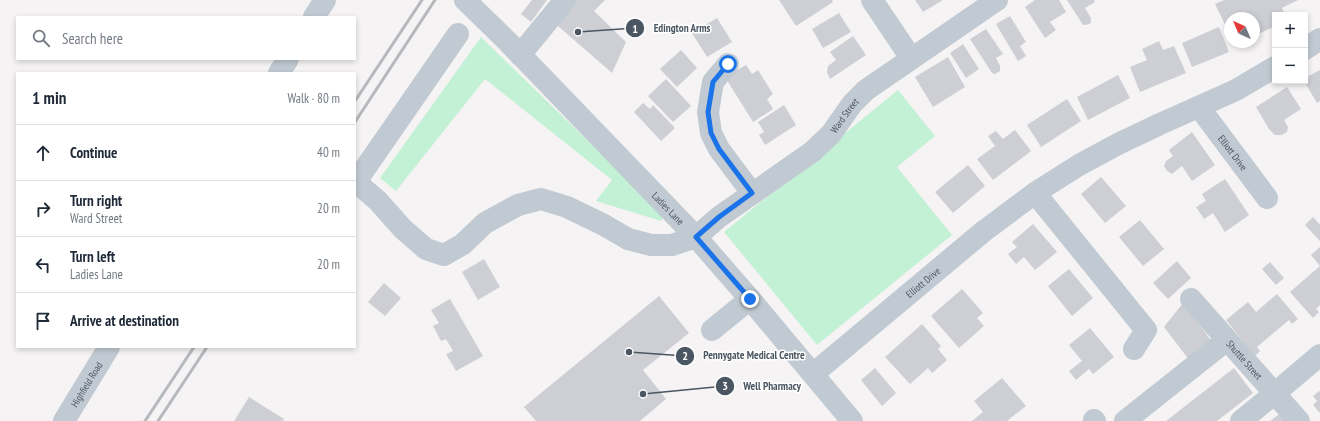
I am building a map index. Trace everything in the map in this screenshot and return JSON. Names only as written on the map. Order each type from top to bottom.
[{"type":"street","points":[[315,16],[325,0]]},
{"type":"street","name":"Ladies Lane","points":[[464,0],[489,23],[696,237],[813,374],[845,418]]},
{"type":"street","points":[[520,55],[565,0]]},
{"type":"street","points":[[872,0],[911,58]]},
{"type":"street","name":"Ward Street","points":[[696,237],[719,217],[812,152],[831,134],[852,104],[866,90],[997,0]]},
{"type":"street","points":[[356,182],[458,34]]},
{"type":"street","points":[[1306,48],[1320,39]]},
{"type":"street","points":[[280,72],[287,60]]},
{"type":"street","points":[[728,64],[713,82],[708,112],[711,133],[719,149],[752,193]]},
{"type":"street","name":"Elliott Drive","points":[[813,374],[984,231],[1035,193],[1079,165],[1118,144],[1236,90],[1272,69]]},
{"type":"street","name":"Elliott Drive","points":[[1199,107],[1267,198]]},
{"type":"street","points":[[356,184],[378,201],[404,229],[426,249],[444,255],[463,244],[485,223],[518,205],[541,199],[567,207],[604,225],[628,240],[651,245],[672,245],[696,237]]},
{"type":"street","points":[[1035,193],[1146,330],[1134,349]]},
{"type":"street","points":[[712,330],[750,299]]},
{"type":"street","name":"Shuttle Street","points":[[1191,299],[1299,421]]},
{"type":"street","points":[[1125,421],[1227,340]]},
{"type":"street","name":"Highfield Road","points":[[64,421],[108,348]]},
{"type":"street","points":[[1241,421],[1320,355]]},
{"type":"green space","points":[[481,37],[664,215],[661,221],[596,201],[612,180],[485,79],[396,191],[380,178]]},
{"type":"green space","points":[[898,90],[935,136],[897,167],[952,235],[817,345],[724,232]]},
{"type":"building","points":[[532,0],[547,0],[531,22],[521,14]]},
{"type":"building","points":[[567,0],[605,0],[594,11],[626,42],[612,73],[550,19]]},
{"type":"building","points":[[779,0],[832,0],[833,2],[796,26]]},
{"type":"building","points":[[915,0],[943,0],[923,12]]},
{"type":"building","points":[[1035,0],[1059,0],[1066,12],[1050,22],[1056,30],[1045,38],[1025,7]]},
{"type":"building","points":[[1067,0],[1094,0],[1095,2],[1085,8],[1091,18],[1091,23],[1083,25]]},
{"type":"building","points":[[1224,0],[1298,0],[1282,8],[1284,12],[1272,12],[1272,27],[1260,33],[1260,12],[1224,12],[1224,23],[1215,4]]},
{"type":"building","points":[[839,13],[851,32],[823,48],[812,29]]},
{"type":"building","points":[[1010,16],[1026,42],[1020,46],[1026,56],[1018,61],[996,24]]},
{"type":"building","points":[[717,18],[732,42],[707,57],[692,33]]},
{"type":"building","points":[[1219,27],[1224,40],[1224,48],[1227,48],[1229,52],[1192,67],[1182,43]]},
{"type":"building","points":[[986,29],[1003,54],[996,58],[1000,66],[1000,71],[995,74],[992,73],[970,39]]},
{"type":"building","points":[[853,36],[866,55],[830,79],[827,72],[828,66],[836,60],[830,52]]},
{"type":"building","points":[[1159,41],[1163,50],[1174,46],[1186,73],[1140,92],[1130,67],[1147,60],[1142,49]]},
{"type":"building","points":[[963,44],[979,69],[966,78],[950,53]]},
{"type":"building","points":[[681,50],[697,68],[677,87],[660,69]]},
{"type":"building","points":[[948,57],[965,87],[933,107],[915,77]]},
{"type":"building","points":[[746,65],[752,74],[758,70],[773,94],[767,99],[773,109],[753,122],[725,77]]},
{"type":"building","points":[[1320,70],[1320,101],[1317,103],[1306,84],[1308,84],[1308,76]]},
{"type":"building","points":[[1118,75],[1130,98],[1088,120],[1077,97]]},
{"type":"building","points":[[666,79],[691,106],[673,122],[648,96]]},
{"type":"building","points":[[1287,87],[1301,109],[1284,120],[1288,127],[1287,132],[1282,135],[1275,135],[1269,129],[1256,107]]},
{"type":"building","points":[[1067,99],[1081,121],[1041,147],[1027,125]]},
{"type":"building","points":[[643,103],[650,109],[653,105],[675,128],[661,141],[634,112]]},
{"type":"building","points":[[784,105],[796,125],[765,145],[759,135],[764,132],[758,122]]},
{"type":"building","points":[[1015,130],[1031,151],[993,180],[977,159],[995,146],[988,136],[996,131],[1003,139]]},
{"type":"building","points":[[1192,132],[1215,165],[1192,181],[1182,166],[1172,174],[1167,171],[1164,166],[1166,161],[1173,156],[1169,150]]},
{"type":"building","points":[[968,165],[985,186],[953,213],[935,192]]},
{"type":"building","points":[[1101,177],[1126,206],[1105,223],[1081,194]]},
{"type":"building","points":[[1225,179],[1249,215],[1225,232],[1213,213],[1204,219],[1196,207],[1206,201],[1202,194]]},
{"type":"building","points":[[1313,217],[1320,225],[1320,241],[1305,225]]},
{"type":"building","points":[[1140,220],[1164,249],[1143,266],[1119,237]]},
{"type":"building","points":[[1033,224],[1057,252],[1035,270],[1024,257],[1016,264],[1008,254],[1017,247],[1012,242]]},
{"type":"building","points":[[1320,247],[1320,266],[1311,255]]},
{"type":"building","points":[[484,259],[500,287],[478,300],[462,272]]},
{"type":"building","points":[[1177,261],[1191,278],[1168,299],[1153,283]]},
{"type":"building","points":[[1270,262],[1284,278],[1276,285],[1262,269]]},
{"type":"building","points":[[1320,266],[1320,305],[1316,309],[1319,312],[1313,318],[1290,292]]},
{"type":"building","points":[[1069,269],[1093,298],[1072,316],[1048,286]]},
{"type":"building","points":[[384,283],[401,298],[385,316],[368,302]]},
{"type":"building","points":[[962,289],[983,313],[977,318],[984,326],[959,348],[931,316]]},
{"type":"building","points":[[1277,294],[1298,319],[1292,324],[1289,320],[1257,347],[1260,351],[1255,356],[1226,320],[1248,302],[1256,312]]},
{"type":"building","points":[[659,296],[689,333],[643,370],[666,399],[640,421],[536,421],[524,407]]},
{"type":"building","points":[[450,299],[483,356],[456,371],[446,354],[453,351],[446,339],[441,341],[433,326],[439,323],[431,310]]},
{"type":"building","points":[[1183,303],[1213,343],[1190,361],[1164,327]]},
{"type":"building","points":[[922,324],[941,346],[938,349],[947,360],[932,373],[928,368],[910,384],[885,357]]},
{"type":"building","points":[[1090,328],[1114,357],[1093,374],[1089,369],[1076,380],[1069,371],[1082,361],[1069,345]]},
{"type":"building","points":[[875,368],[896,393],[882,406],[861,380]]},
{"type":"building","points":[[1234,368],[1253,393],[1217,421],[1166,421]]},
{"type":"building","points":[[1002,378],[1026,406],[1007,421],[972,421],[983,412],[974,401]]},
{"type":"building","points":[[1319,391],[1320,413],[1313,405],[1317,401],[1313,396]]},
{"type":"building","points":[[249,397],[284,419],[283,421],[234,421]]},
{"type":"building","points":[[1282,412],[1289,421],[1270,421]]},
{"type":"railway","points":[[356,99],[422,0]]},
{"type":"railway","points":[[356,120],[435,0]]},
{"type":"railway","points":[[145,421],[193,348]]},
{"type":"railway","points":[[158,421],[206,348]]},
{"type":"place","name":"Edington Arms","points":[[578,32]]},
{"type":"place","name":"Pennygate Medical Centre","points":[[629,352]]},
{"type":"place","name":"Well Pharmacy","points":[[643,394]]},
{"type":"route","points":[[728,64],[713,82],[708,112],[711,133],[719,149],[752,193],[719,217],[696,237],[750,299]]}]
